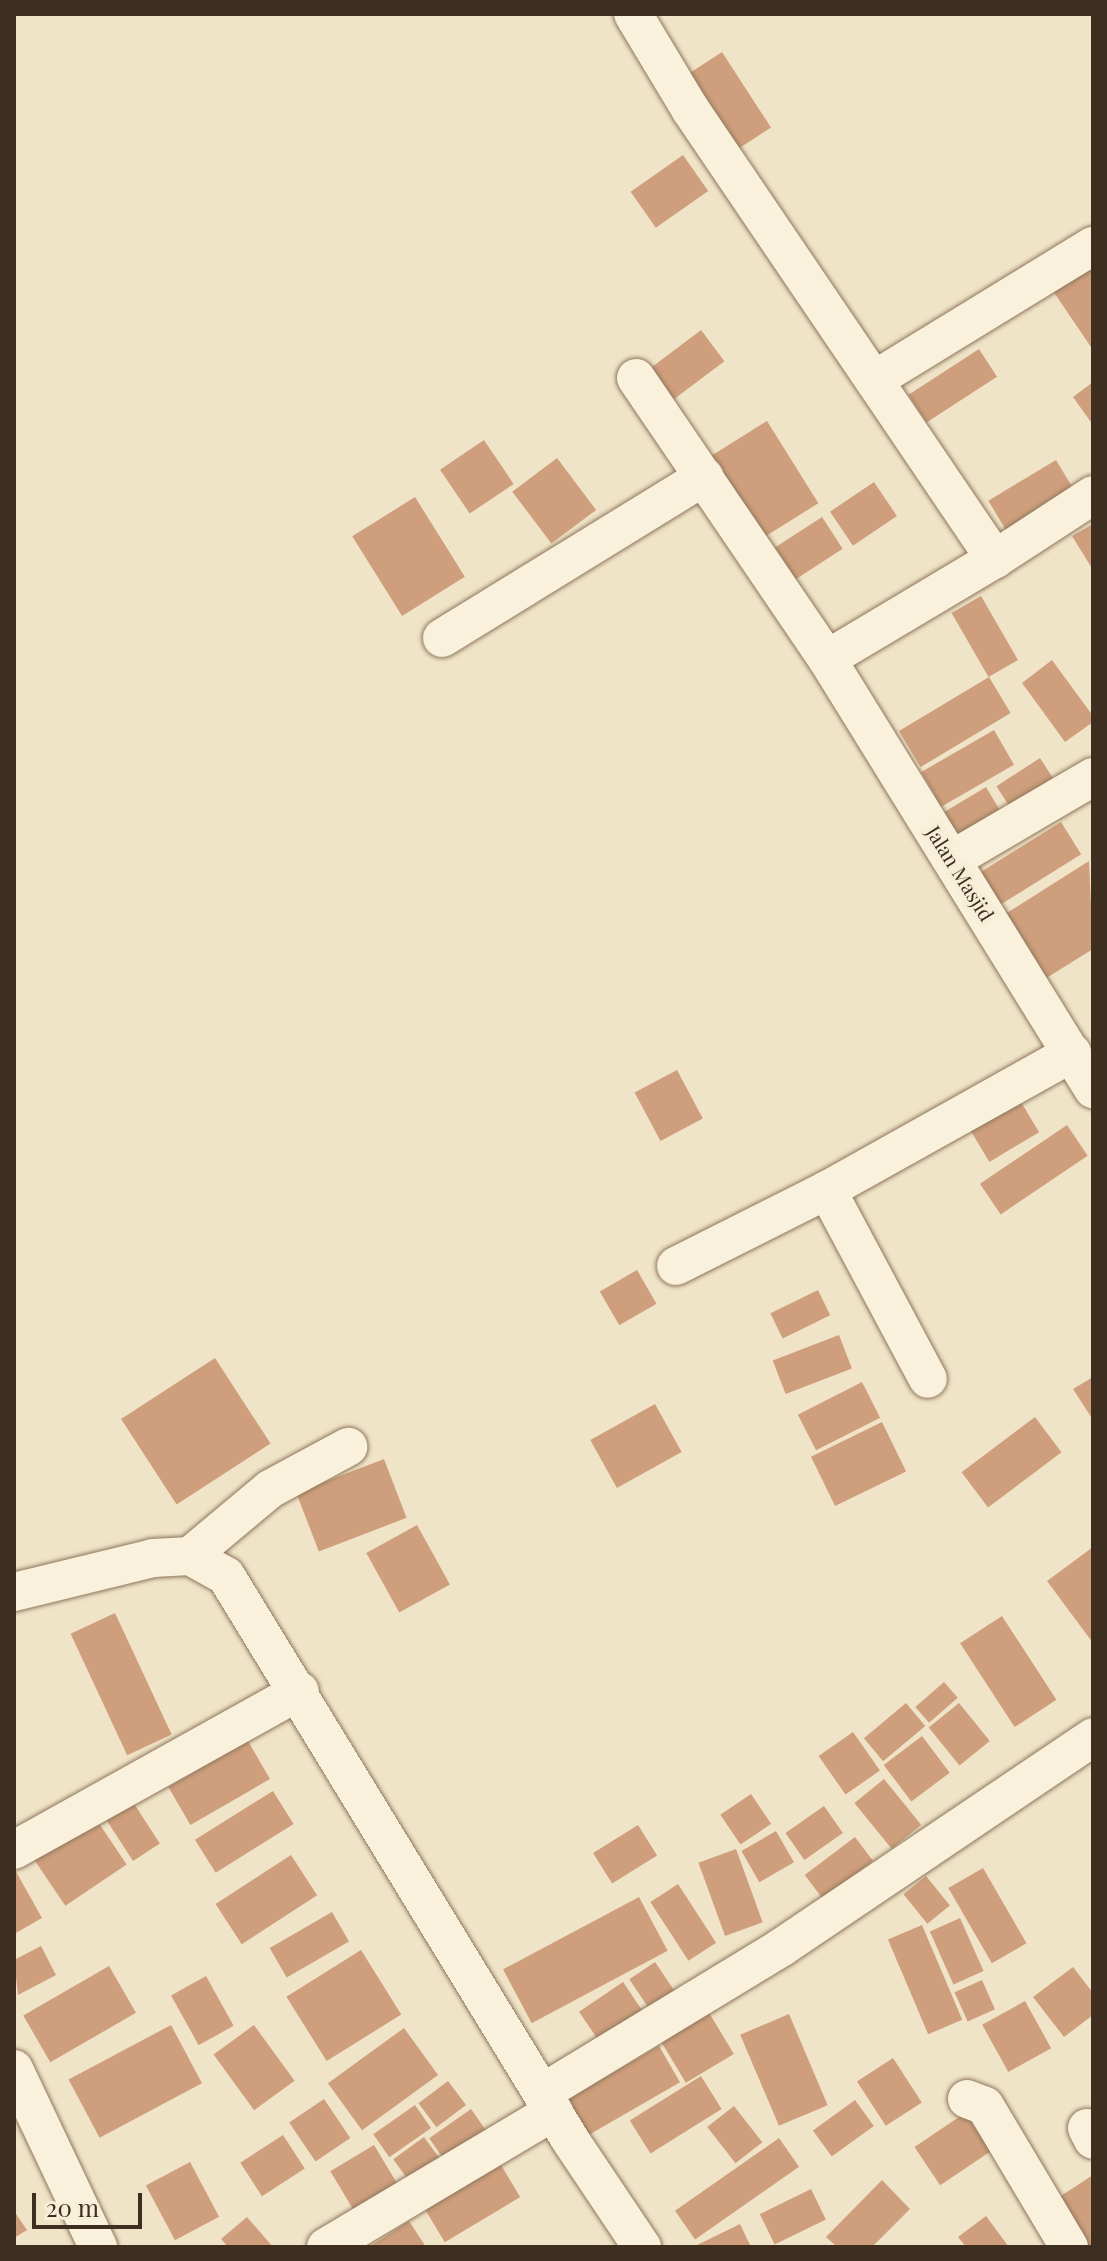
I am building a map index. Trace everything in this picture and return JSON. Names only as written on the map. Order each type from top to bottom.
[{"type":"street","points":[[633,14],[690,109],[874,380],[920,455],[995,559]]},
{"type":"street","points":[[874,380],[1093,246]]},
{"type":"street","name":"Jalan Masjid","points":[[636,378],[827,659],[1085,1071]]},
{"type":"street","points":[[442,638],[704,477]]},
{"type":"street","points":[[827,659],[995,559],[1093,495]]},
{"type":"street","points":[[953,859],[1093,777]]},
{"type":"street","points":[[676,1266],[827,1190],[1085,1071]]},
{"type":"street","points":[[827,1190],[928,1379]]},
{"type":"street","points":[[190,1556],[270,1489],[348,1447]]},
{"type":"street","points":[[14,1592],[140,1560],[190,1556],[226,1576],[300,1691],[548,2102],[642,2247]]},
{"type":"street","points":[[14,1850],[300,1691]]},
{"type":"street","points":[[326,2247],[782,1947],[1093,1737]]},
{"type":"street","points":[[14,2069],[98,2247]]},
{"type":"street","points":[[967,2099],[985,2106],[1069,2247]]},
{"type":"building","points":[[722,52],[771,127],[739,148],[690,73]]},
{"type":"building","points":[[683,155],[708,191],[656,228],[631,192]]},
{"type":"building","points":[[1093,267],[1093,350],[1053,291]]},
{"type":"building","points":[[701,330],[724,361],[674,399],[651,368]]},
{"type":"building","points":[[979,349],[997,377],[927,422],[909,395]]},
{"type":"building","points":[[1093,382],[1093,425],[1073,397]]},
{"type":"building","points":[[767,421],[818,503],[756,542],[704,460]]},
{"type":"building","points":[[484,440],[514,484],[470,514],[440,470]]},
{"type":"building","points":[[557,458],[596,510],[551,544],[512,492]]},
{"type":"building","points":[[1056,460],[1074,490],[1006,531],[988,501]]},
{"type":"building","points":[[874,482],[897,516],[853,546],[830,512]]},
{"type":"building","points":[[415,497],[465,577],[402,616],[352,536]]},
{"type":"building","points":[[822,517],[843,549],[796,579],[775,547]]},
{"type":"building","points":[[1093,524],[1093,570],[1072,536]]},
{"type":"building","points":[[981,596],[1018,660],[989,677],[952,613]]},
{"type":"building","points":[[1052,660],[1093,716],[1093,722],[1065,742],[1022,683]]},
{"type":"building","points":[[989,677],[1011,713],[921,767],[899,731]]},
{"type":"building","points":[[994,730],[1014,765],[941,807],[921,772]]},
{"type":"building","points":[[1040,758],[1057,784],[1013,812],[996,786]]},
{"type":"building","points":[[986,787],[1004,817],[959,844],[941,814]]},
{"type":"building","points":[[1061,822],[1081,854],[995,908],[974,876]]},
{"type":"building","points":[[1089,861],[1093,949],[1040,982],[999,918]]},
{"type":"building","points":[[677,1070],[703,1119],[660,1141],[635,1093]]},
{"type":"building","points":[[1018,1097],[1039,1132],[989,1162],[968,1127]]},
{"type":"building","points":[[1067,1125],[1088,1156],[1001,1214],[980,1184]]},
{"type":"building","points":[[637,1270],[656,1304],[619,1325],[600,1292]]},
{"type":"building","points":[[818,1290],[830,1315],[783,1338],[770,1313]]},
{"type":"building","points":[[839,1335],[852,1369],[786,1394],[773,1360]]},
{"type":"building","points":[[215,1358],[271,1444],[177,1505],[121,1419]]},
{"type":"building","points":[[1093,1377],[1093,1420],[1073,1389]]},
{"type":"building","points":[[862,1382],[880,1418],[816,1450],[798,1415]]},
{"type":"building","points":[[655,1404],[682,1452],[617,1488],[590,1440]]},
{"type":"building","points":[[1035,1417],[1061,1452],[988,1508],[962,1472]]},
{"type":"building","points":[[882,1422],[906,1471],[835,1506],[811,1457]]},
{"type":"building","points":[[384,1459],[407,1518],[319,1552],[296,1493]]},
{"type":"building","points":[[417,1525],[450,1584],[399,1613],[366,1553]]},
{"type":"building","points":[[1093,1547],[1093,1643],[1047,1581]]},
{"type":"building","points":[[115,1613],[172,1734],[127,1755],[71,1634]]},
{"type":"building","points":[[1002,1616],[1056,1700],[1015,1727],[960,1643]]},
{"type":"building","points":[[944,1682],[958,1698],[929,1723],[915,1707]]},
{"type":"building","points":[[906,1703],[925,1726],[883,1761],[864,1738]]},
{"type":"building","points":[[959,1703],[990,1741],[960,1766],[929,1728]]},
{"type":"building","points":[[853,1732],[880,1771],[846,1795],[819,1756]]},
{"type":"building","points":[[922,1736],[950,1773],[911,1802],[884,1765]]},
{"type":"building","points":[[248,1741],[270,1779],[190,1825],[168,1787]]},
{"type":"building","points":[[884,1779],[921,1825],[892,1849],[854,1803]]},
{"type":"building","points":[[273,1791],[294,1824],[216,1873],[195,1840]]},
{"type":"building","points":[[751,1794],[771,1824],[740,1845],[720,1815]]},
{"type":"building","points":[[131,1799],[160,1843],[133,1861],[104,1816]]},
{"type":"building","points":[[824,1806],[843,1833],[804,1860],[785,1833]]},
{"type":"building","points":[[92,1813],[127,1864],[65,1906],[31,1854]]},
{"type":"building","points":[[638,1825],[657,1856],[612,1884],[593,1853]]},
{"type":"building","points":[[776,1831],[794,1862],[759,1882],[741,1851]]},
{"type":"building","points":[[855,1837],[873,1861],[823,1899],[805,1875]]},
{"type":"building","points":[[736,1849],[763,1922],[725,1936],[698,1863]]},
{"type":"building","points":[[291,1855],[317,1895],[242,1944],[216,1904]]},
{"type":"building","points":[[14,1868],[42,1918],[14,1934]]},
{"type":"building","points":[[983,1868],[1026,1943],[992,1963],[948,1888]]},
{"type":"building","points":[[926,1876],[950,1906],[927,1924],[903,1894]]},
{"type":"building","points":[[678,1884],[716,1943],[688,1961],[650,1902]]},
{"type":"building","points":[[639,1897],[668,1951],[532,2023],[503,1969]]},
{"type":"building","points":[[332,1912],[349,1941],[287,1977],[270,1948]]},
{"type":"building","points":[[960,1918],[984,1971],[953,1984],[930,1931]]},
{"type":"building","points":[[922,1925],[962,2020],[928,2034],[888,1939]]},
{"type":"building","points":[[41,1946],[56,1975],[18,1995],[14,1960]]},
{"type":"building","points":[[361,1950],[401,2014],[327,2061],[286,1997]]},
{"type":"building","points":[[655,1962],[678,1996],[652,2013],[629,1979]]},
{"type":"building","points":[[109,1966],[136,2013],[50,2062],[23,2016]]},
{"type":"building","points":[[1073,1967],[1093,1993],[1093,2015],[1064,2037],[1033,1997]]},
{"type":"building","points":[[206,1976],[234,2026],[199,2045],[171,1995]]},
{"type":"building","points":[[982,1980],[995,2009],[968,2021],[955,1992]]},
{"type":"building","points":[[623,1982],[646,2016],[602,2046],[579,2012]]},
{"type":"building","points":[[1025,2001],[1051,2048],[1008,2072],[982,2025]]},
{"type":"building","points":[[705,2006],[734,2054],[686,2083],[657,2035]]},
{"type":"building","points":[[789,2014],[828,2105],[779,2126],[740,2035]]},
{"type":"building","points":[[171,2025],[202,2083],[100,2138],[69,2079]]},
{"type":"building","points":[[254,2025],[295,2081],[254,2110],[214,2054]]},
{"type":"building","points":[[404,2028],[438,2075],[362,2130],[328,2083]]},
{"type":"building","points":[[659,2046],[680,2082],[589,2135],[568,2098]]},
{"type":"building","points":[[893,2058],[922,2102],[886,2126],[857,2081]]},
{"type":"building","points":[[701,2076],[722,2109],[650,2154],[630,2121]]},
{"type":"building","points":[[448,2081],[466,2105],[437,2127],[418,2103]]},
{"type":"building","points":[[324,2099],[350,2138],[315,2161],[289,2122]]},
{"type":"building","points":[[855,2100],[874,2126],[832,2156],[813,2131]]},
{"type":"building","points":[[415,2105],[431,2128],[389,2157],[373,2134]]},
{"type":"building","points":[[734,2106],[762,2142],[736,2163],[707,2127]]},
{"type":"building","points":[[471,2109],[489,2135],[448,2164],[429,2138]]},
{"type":"building","points":[[965,2113],[991,2151],[940,2185],[914,2147]]},
{"type":"building","points":[[283,2135],[305,2169],[262,2196],[240,2163]]},
{"type":"building","points":[[424,2137],[442,2162],[411,2184],[393,2159]]},
{"type":"building","points":[[779,2138],[799,2167],[695,2240],[675,2211]]},
{"type":"building","points":[[374,2145],[401,2190],[357,2216],[330,2171]]},
{"type":"building","points":[[495,2155],[520,2197],[445,2242],[420,2200]]},
{"type":"building","points":[[190,2162],[219,2217],[175,2240],[146,2185]]},
{"type":"building","points":[[1093,2175],[1093,2247],[1078,2247],[1050,2203]]},
{"type":"building","points":[[882,2180],[910,2209],[872,2247],[837,2247],[826,2237]]},
{"type":"building","points":[[811,2189],[826,2220],[775,2245],[760,2214]]},
{"type":"building","points":[[14,2211],[27,2230],[14,2238]]},
{"type":"building","points":[[986,2216],[1009,2247],[966,2247],[958,2237]]},
{"type":"building","points":[[247,2217],[273,2247],[228,2247],[221,2239]]},
{"type":"building","points":[[409,2221],[426,2247],[369,2247]]},
{"type":"building","points":[[740,2224],[751,2247],[693,2247]]}]
